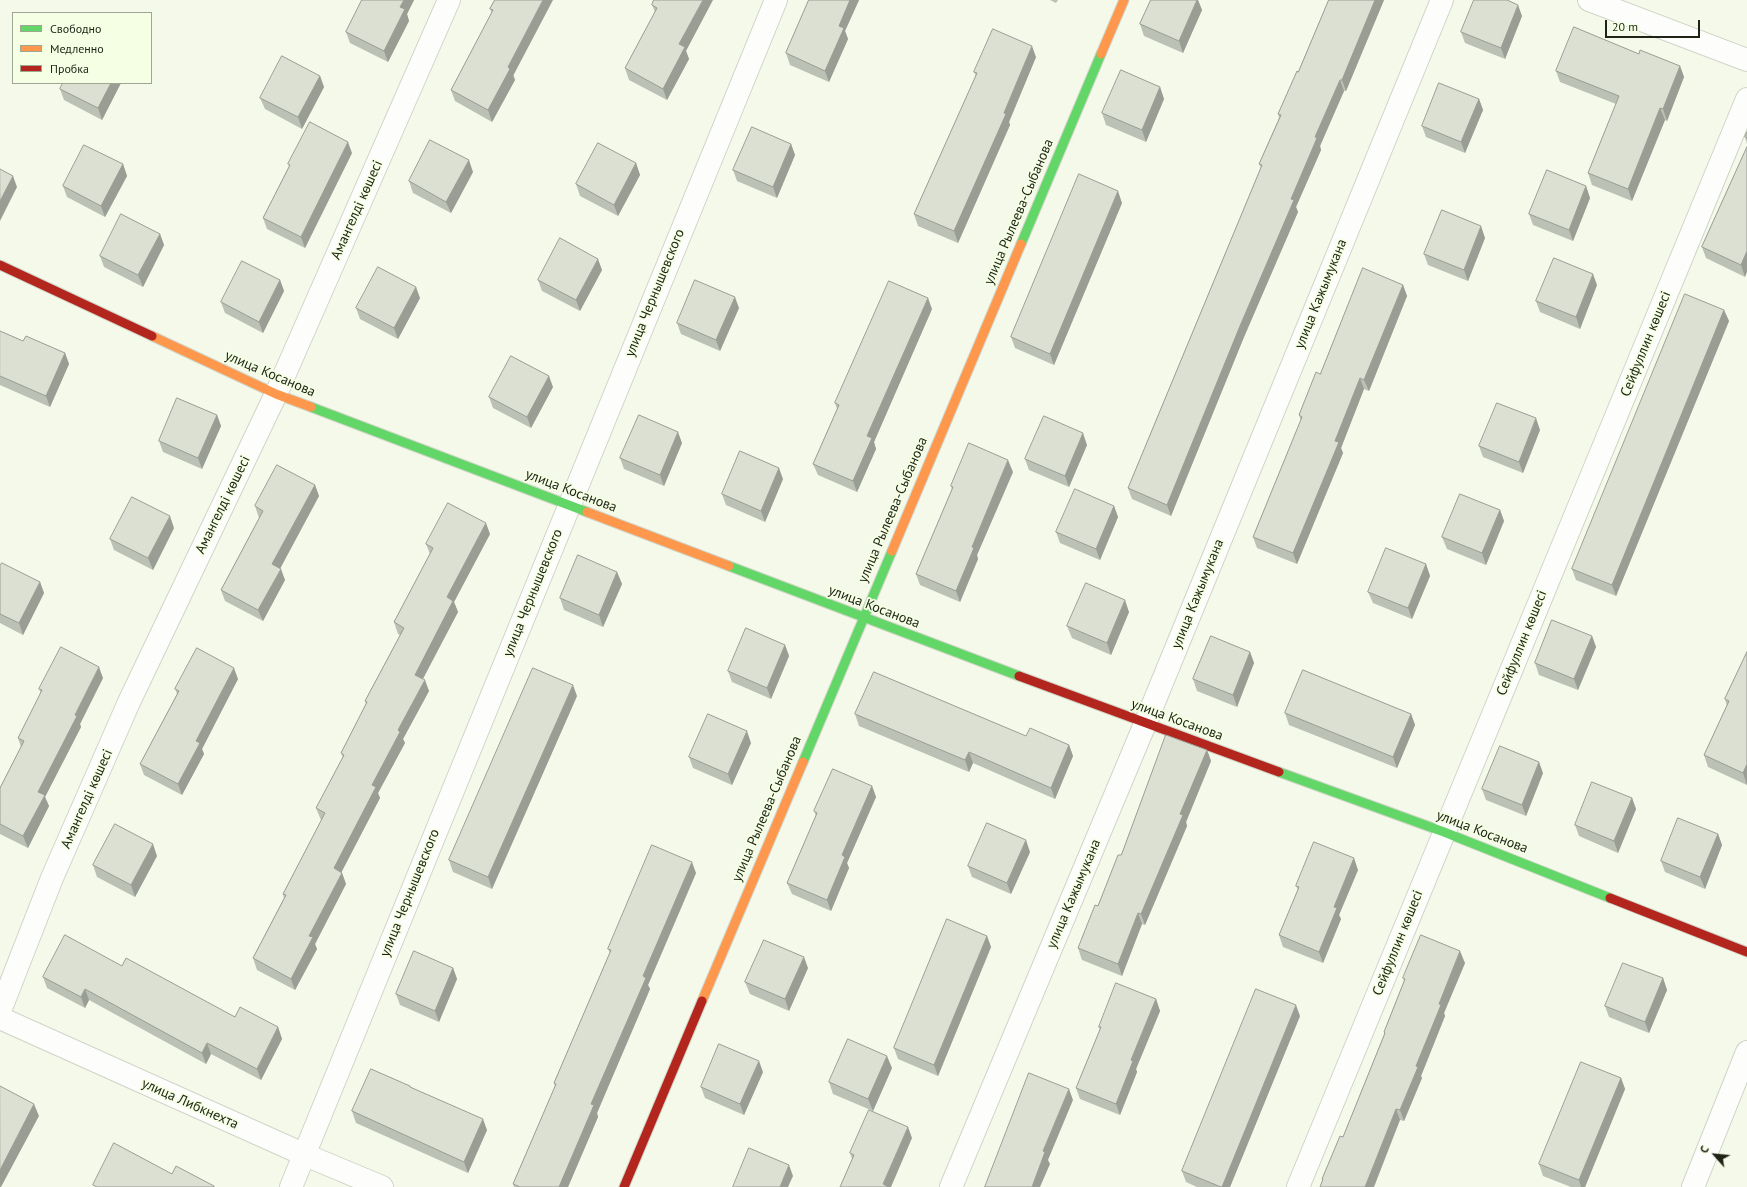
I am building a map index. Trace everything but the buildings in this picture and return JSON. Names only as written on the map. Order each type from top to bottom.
[{"type":"street","name":"Амангелді көшесі","points":[[0,1011],[52,878],[129,702],[276,394],[449,0]]},
{"type":"street","name":"улица Чернышевского","points":[[291,1187],[776,0]]},
{"type":"street","name":"улица Рылеева-Сыбанова","points":[[624,1187],[862,617],[1124,0]]},
{"type":"street","name":"улица Кажымукана","points":[[951,1187],[1145,724],[1442,0]]},
{"type":"street","points":[[1588,0],[1747,60]]},
{"type":"street","name":"Сейфуллин көшесі","points":[[1298,1187],[1747,99]]},
{"type":"street","name":"улица Косанова","points":[[0,265],[276,394],[1145,724],[1444,832],[1747,952]]},
{"type":"street","name":"улица Либкнехта","points":[[0,1018],[304,1154],[382,1187]]},
{"type":"street","points":[[1693,1187],[1747,1052]]},
{"type":"traffic: fast","points":[[1021,244],[1101,54]]},
{"type":"traffic: fast","points":[[311,407],[587,512]]},
{"type":"traffic: fast","points":[[803,762],[892,551]]},
{"type":"traffic: fast","points":[[729,566],[1019,676]]},
{"type":"traffic: fast","points":[[1279,772],[1444,832],[1610,898]]},
{"type":"traffic: slow","points":[[1101,54],[1124,0]]},
{"type":"traffic: slow","points":[[892,551],[1021,244]]},
{"type":"traffic: slow","points":[[152,336],[276,394],[311,407]]},
{"type":"traffic: slow","points":[[587,512],[729,566]]},
{"type":"traffic: slow","points":[[702,1001],[803,762]]},
{"type":"traffic: jam","points":[[0,265],[152,336]]},
{"type":"traffic: jam","points":[[1019,676],[1279,772]]},
{"type":"traffic: jam","points":[[1610,898],[1747,952]]},
{"type":"traffic: jam","points":[[624,1187],[702,1001]]}]
